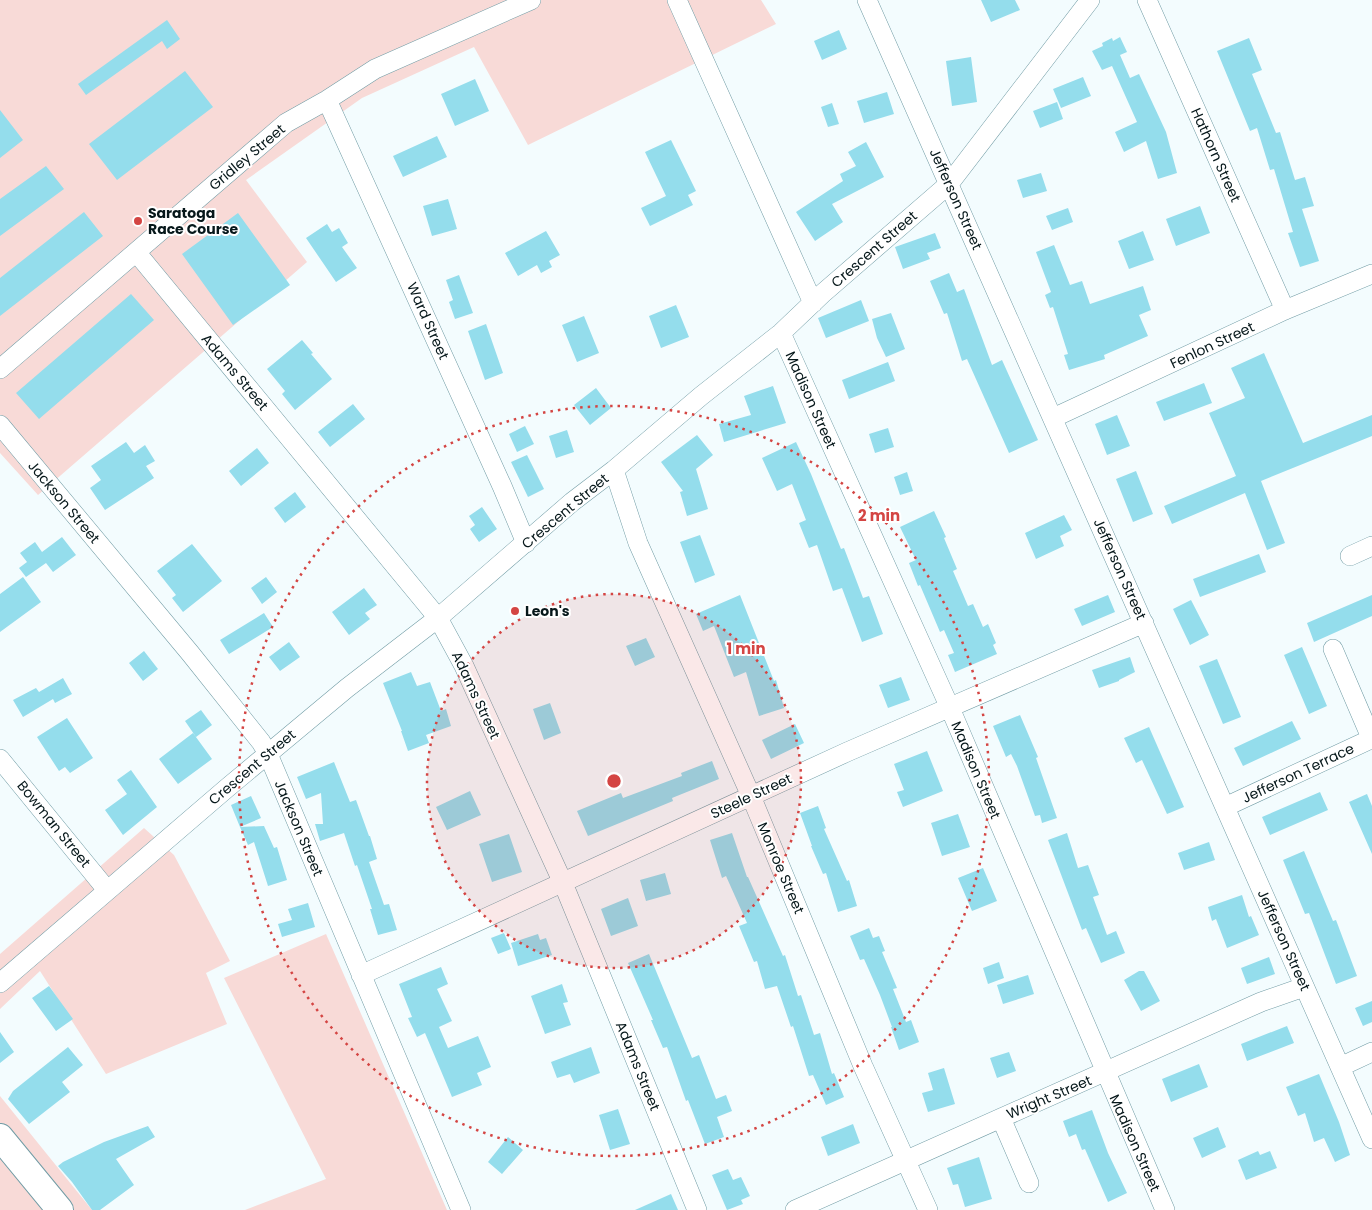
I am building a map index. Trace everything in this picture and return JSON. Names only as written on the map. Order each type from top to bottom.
[{"type":"street","name":"Gridley Street","points":[[0,369],[286,123],[327,100],[375,69],[531,0]]},
{"type":"street","points":[[677,0],[813,303]]},
{"type":"street","name":"Jefferson Street","points":[[867,0],[1372,1139]]},
{"type":"street","name":"Crescent Street","points":[[0,983],[268,754],[348,688],[438,618],[572,502],[614,470],[700,396],[780,333],[949,184],[1090,0]]},
{"type":"street","name":"Hathorn Street","points":[[1147,0],[1285,310]]},
{"type":"street","name":"Ward Street","points":[[327,100],[526,542]]},
{"type":"street","name":"Adams Street","points":[[136,252],[438,618],[464,666],[563,883],[697,1210]]},
{"type":"street","name":"Fenlon Street","points":[[1053,418],[1285,310],[1372,274]]},
{"type":"street","name":"Madison Street","points":[[780,333],[950,708],[1165,1210]]},
{"type":"street","name":"Jackson Street","points":[[0,425],[190,653],[261,742],[268,754],[461,1210]]},
{"type":"street","name":"Monroe Street","points":[[614,470],[638,543],[751,796],[863,1066],[928,1210]]},
{"type":"street","points":[[1350,556],[1372,546]]},
{"type":"street","name":"Steele Street","points":[[361,975],[847,752],[1144,623]]},
{"type":"street","name":"Jefferson Terrace","points":[[1225,807],[1372,740],[1333,650]]},
{"type":"street","name":"Bowman Street","points":[[0,759],[107,890]]},
{"type":"street","name":"Wright Street","points":[[795,1210],[1261,1002],[1304,987]]},
{"type":"street","points":[[1340,1067],[1372,1052]]},
{"type":"street","points":[[1001,1118],[1029,1183]]},
{"type":"street","points":[[0,1137],[60,1210]]},
{"type":"shaded area","name":"Saratoga Race Course","points":[[0,0],[761,0],[776,24],[528,145],[474,47],[362,98],[246,180],[307,262],[38,495],[0,453]]},
{"type":"shaded area","points":[[144,828],[174,855],[230,961],[206,973],[227,1024],[106,1074],[40,971],[0,1009],[0,954]]},
{"type":"shaded area","points":[[326,934],[447,1210],[245,1210],[326,1179],[224,978]]},
{"type":"shaded area","points":[[0,1096],[92,1210],[0,1210]]},
{"type":"building","points":[[981,0],[1015,0],[1020,10],[991,22]]},
{"type":"building","points":[[167,20],[180,39],[167,49],[162,41],[86,95],[78,84]]},
{"type":"building","points":[[839,30],[847,49],[822,60],[814,41]]},
{"type":"building","points":[[1120,37],[1127,52],[1120,55],[1130,78],[1139,74],[1166,132],[1177,173],[1158,179],[1146,141],[1124,152],[1115,132],[1137,122],[1112,66],[1102,70],[1092,51],[1103,46],[1102,43],[1112,38],[1113,41]]},
{"type":"building","points":[[1249,38],[1262,70],[1252,74],[1276,133],[1280,132],[1295,180],[1305,177],[1314,206],[1302,209],[1319,261],[1300,267],[1288,233],[1293,232],[1274,169],[1270,170],[1257,128],[1250,131],[1217,51]]},
{"type":"building","points":[[971,57],[977,102],[952,106],[946,61]]},
{"type":"building","points":[[185,71],[213,107],[117,180],[89,144]]},
{"type":"building","points":[[1083,77],[1091,96],[1061,108],[1053,89]]},
{"type":"building","points":[[475,79],[489,111],[455,126],[441,94]]},
{"type":"building","points":[[887,92],[894,114],[864,123],[857,101]]},
{"type":"building","points":[[1057,102],[1063,119],[1040,128],[1033,111]]},
{"type":"building","points":[[832,103],[839,124],[828,127],[821,107]]},
{"type":"building","points":[[0,110],[23,140],[0,158]]},
{"type":"building","points":[[437,136],[447,157],[403,177],[393,156]]},
{"type":"building","points":[[671,140],[696,191],[688,195],[693,205],[650,226],[641,208],[666,196],[645,152]]},
{"type":"building","points":[[866,142],[884,177],[832,204],[843,222],[815,241],[796,212],[843,181],[840,174],[856,166],[848,152]]},
{"type":"building","points":[[46,166],[64,189],[0,236],[0,199]]},
{"type":"building","points":[[1041,173],[1047,191],[1023,198],[1017,180]]},
{"type":"building","points":[[448,199],[457,229],[432,236],[423,206]]},
{"type":"building","points":[[1200,206],[1210,233],[1176,246],[1166,219]]},
{"type":"building","points":[[1068,208],[1073,222],[1052,230],[1046,216]]},
{"type":"building","points":[[84,212],[103,236],[0,316],[0,278]]},
{"type":"building","points":[[238,213],[290,285],[233,325],[182,254]]},
{"type":"building","points":[[327,224],[332,232],[339,228],[348,243],[342,247],[357,268],[336,282],[306,238]]},
{"type":"building","points":[[546,231],[560,255],[549,261],[552,267],[541,273],[537,265],[518,276],[505,253]]},
{"type":"building","points":[[1143,231],[1154,260],[1129,269],[1118,241]]},
{"type":"building","points":[[935,233],[941,248],[927,253],[930,259],[903,269],[895,247]]},
{"type":"building","points":[[1054,245],[1070,285],[1082,281],[1090,304],[1143,286],[1151,310],[1139,315],[1148,336],[1104,355],[1105,359],[1069,370],[1064,355],[1068,354],[1053,307],[1050,308],[1045,295],[1051,292],[1036,252]]},
{"type":"building","points":[[949,273],[957,292],[964,289],[992,365],[1002,360],[1038,440],[1009,453],[967,359],[962,361],[947,313],[944,314],[930,281]]},
{"type":"building","points":[[459,275],[473,313],[455,319],[449,302],[453,300],[446,280]]},
{"type":"building","points":[[131,294],[154,320],[39,419],[16,393]]},
{"type":"building","points":[[861,300],[869,321],[826,338],[818,318]]},
{"type":"building","points":[[676,305],[689,337],[661,348],[649,316]]},
{"type":"building","points":[[891,313],[905,349],[886,357],[877,338],[872,319]]},
{"type":"building","points":[[584,316],[599,353],[577,362],[562,325]]},
{"type":"building","points":[[486,324],[503,373],[485,380],[468,331]]},
{"type":"building","points":[[302,340],[332,379],[295,410],[282,394],[285,391],[267,369]]},
{"type":"building","points":[[1264,353],[1303,443],[1372,415],[1372,436],[1261,481],[1285,543],[1267,550],[1245,493],[1172,524],[1164,506],[1236,476],[1209,413],[1245,398],[1231,368]]},
{"type":"building","points":[[888,362],[895,381],[849,399],[842,380]]},
{"type":"building","points":[[1204,383],[1212,403],[1164,421],[1156,402]]},
{"type":"building","points":[[773,386],[786,423],[724,442],[719,424],[751,415],[744,396]]},
{"type":"building","points":[[596,388],[611,408],[590,425],[574,405]]},
{"type":"building","points":[[353,404],[365,419],[330,447],[318,432]]},
{"type":"building","points":[[1117,415],[1130,446],[1107,455],[1095,424]]},
{"type":"building","points":[[525,426],[534,444],[517,452],[509,434]]},
{"type":"building","points":[[888,428],[894,447],[875,453],[869,434]]},
{"type":"building","points":[[567,430],[574,452],[556,458],[549,436]]},
{"type":"building","points":[[697,435],[713,455],[696,469],[708,509],[687,516],[680,492],[683,491],[661,462]]},
{"type":"building","points":[[126,442],[134,453],[145,445],[155,461],[146,466],[154,478],[105,510],[90,488],[101,480],[91,466]]},
{"type":"building","points":[[796,442],[841,549],[844,548],[863,598],[869,596],[883,634],[862,642],[842,588],[833,591],[817,545],[809,548],[799,523],[806,520],[792,484],[777,491],[762,458]]},
{"type":"building","points":[[257,448],[269,463],[241,486],[229,471]]},
{"type":"building","points":[[527,455],[544,489],[528,497],[511,462]]},
{"type":"building","points":[[1136,471],[1153,514],[1133,522],[1116,479]]},
{"type":"building","points":[[907,472],[913,491],[900,495],[894,477]]},
{"type":"building","points":[[295,492],[306,507],[285,523],[274,508]]},
{"type":"building","points":[[482,507],[497,529],[479,542],[470,529],[475,525],[469,516]]},
{"type":"building","points":[[934,511],[946,537],[944,538],[957,569],[953,571],[968,606],[973,604],[983,627],[988,624],[996,643],[993,645],[997,654],[955,672],[948,655],[954,653],[944,630],[940,632],[920,585],[918,586],[909,563],[916,560],[900,527]]},
{"type":"building","points":[[1064,515],[1072,530],[1060,536],[1064,546],[1036,559],[1025,533]]},
{"type":"building","points":[[700,535],[715,575],[695,583],[680,542]]},
{"type":"building","points":[[62,537],[76,555],[53,572],[46,563],[26,577],[19,568],[27,562],[20,553],[35,542],[42,552]]},
{"type":"building","points":[[192,544],[222,581],[183,612],[172,598],[176,595],[157,571]]},
{"type":"building","points":[[1259,554],[1266,572],[1200,597],[1193,579]]},
{"type":"building","points":[[23,577],[41,602],[0,632],[0,594]]},
{"type":"building","points":[[266,577],[277,592],[262,604],[251,588]]},
{"type":"building","points":[[364,588],[377,605],[365,613],[370,619],[349,635],[332,612]]},
{"type":"building","points":[[740,595],[774,681],[776,680],[784,708],[759,716],[746,672],[734,677],[714,626],[703,631],[696,614]]},
{"type":"building","points":[[1108,595],[1115,612],[1082,626],[1074,609]]},
{"type":"building","points":[[1372,595],[1372,616],[1314,642],[1307,623]]},
{"type":"building","points":[[1191,600],[1209,635],[1190,645],[1173,609]]},
{"type":"building","points":[[264,613],[273,627],[229,654],[220,640]]},
{"type":"building","points":[[646,638],[655,657],[635,666],[626,646]]},
{"type":"building","points":[[289,642],[300,657],[280,671],[269,657]]},
{"type":"building","points":[[1302,647],[1327,706],[1309,714],[1284,655]]},
{"type":"building","points":[[144,651],[158,669],[143,681],[129,663]]},
{"type":"building","points":[[1130,657],[1135,672],[1119,681],[1099,688],[1092,670]]},
{"type":"building","points":[[1217,659],[1241,717],[1223,724],[1199,666]]},
{"type":"building","points":[[411,672],[417,686],[430,682],[441,711],[446,709],[451,726],[426,735],[429,743],[408,751],[383,683]]},
{"type":"building","points":[[901,677],[910,700],[888,708],[879,685]]},
{"type":"building","points":[[63,678],[72,694],[55,703],[53,699],[23,717],[13,700],[36,688],[39,692]]},
{"type":"building","points":[[550,703],[561,733],[544,740],[533,709]]},
{"type":"building","points":[[201,710],[212,725],[196,737],[185,721]]},
{"type":"building","points":[[1020,715],[1038,757],[1036,758],[1057,818],[1042,823],[1040,815],[1035,816],[1011,754],[1006,757],[993,726]]},
{"type":"building","points":[[67,718],[93,758],[70,773],[65,767],[59,771],[37,737]]},
{"type":"building","points":[[1292,721],[1301,739],[1243,766],[1234,748]]},
{"type":"building","points":[[795,724],[804,743],[771,759],[762,740]]},
{"type":"building","points":[[1149,727],[1184,807],[1167,814],[1142,760],[1136,763],[1124,738]]},
{"type":"building","points":[[193,733],[212,759],[178,784],[159,759]]},
{"type":"building","points":[[927,751],[943,791],[903,807],[897,792],[904,790],[894,764]]},
{"type":"building","points":[[712,761],[719,779],[672,798],[673,801],[588,836],[577,811],[621,793],[623,798],[682,776],[681,773]]},
{"type":"building","points":[[334,762],[350,802],[356,800],[370,836],[377,859],[369,862],[384,905],[389,904],[397,930],[378,935],[370,909],[372,909],[344,833],[320,841],[315,824],[323,824],[321,793],[306,799],[297,777]]},
{"type":"building","points":[[131,770],[157,807],[123,835],[105,810],[127,794],[117,780]]},
{"type":"building","points":[[470,791],[481,815],[447,830],[436,807]]},
{"type":"building","points":[[1320,792],[1328,810],[1270,835],[1262,817]]},
{"type":"building","points":[[1367,794],[1372,806],[1372,854],[1349,802]]},
{"type":"building","points":[[251,796],[261,818],[240,827],[231,805]]},
{"type":"building","points":[[818,806],[826,828],[824,829],[847,881],[849,880],[857,906],[838,912],[826,873],[823,874],[800,813]]},
{"type":"building","points":[[958,814],[970,847],[942,856],[931,823]]},
{"type":"building","points":[[264,826],[274,848],[277,847],[287,880],[268,886],[254,842],[248,845],[240,827]]},
{"type":"building","points":[[732,833],[747,877],[783,956],[785,955],[798,996],[801,995],[814,1035],[820,1033],[832,1074],[834,1073],[844,1097],[826,1105],[813,1075],[809,1076],[793,1026],[791,1027],[777,986],[765,989],[757,961],[754,962],[739,926],[747,923],[726,876],[722,878],[710,840]]},
{"type":"building","points":[[1067,833],[1078,868],[1088,865],[1099,895],[1093,897],[1107,935],[1116,931],[1125,953],[1101,963],[1086,928],[1082,930],[1048,840]]},
{"type":"building","points":[[509,834],[522,872],[492,882],[479,844]]},
{"type":"building","points":[[1209,842],[1215,860],[1184,870],[1178,853]]},
{"type":"building","points":[[1304,851],[1333,921],[1336,920],[1357,976],[1336,984],[1309,913],[1305,914],[1283,860]]},
{"type":"building","points":[[983,868],[997,901],[972,911],[958,878]]},
{"type":"building","points":[[665,873],[671,894],[646,901],[640,880]]},
{"type":"building","points":[[1242,895],[1249,917],[1251,916],[1259,935],[1227,948],[1216,919],[1212,921],[1208,907]]},
{"type":"building","points":[[628,898],[638,926],[611,936],[601,909]]},
{"type":"building","points":[[308,903],[315,927],[282,937],[278,924],[292,920],[288,909]]},
{"type":"building","points":[[869,928],[873,938],[879,936],[885,951],[882,952],[897,988],[893,989],[906,1022],[911,1020],[919,1042],[899,1050],[880,995],[864,959],[860,960],[850,936]]},
{"type":"building","points":[[504,933],[511,949],[498,954],[491,938]]},
{"type":"building","points":[[538,934],[540,940],[546,938],[552,955],[518,966],[511,943]]},
{"type":"building","points":[[649,954],[692,1058],[699,1055],[716,1099],[726,1095],[732,1111],[717,1117],[724,1137],[705,1144],[688,1100],[686,1101],[667,1047],[663,1048],[628,963]]},
{"type":"building","points":[[1269,957],[1275,974],[1247,984],[1241,968]]},
{"type":"building","points":[[999,962],[1004,978],[988,984],[983,968]]},
{"type":"building","points":[[441,967],[448,984],[437,989],[452,1021],[439,1027],[448,1048],[478,1036],[491,1067],[477,1073],[482,1085],[452,1097],[425,1033],[417,1037],[408,1018],[412,1017],[399,984]]},
{"type":"building","points":[[1139,971],[1144,971],[1160,1001],[1141,1011],[1124,980]]},
{"type":"building","points":[[1028,975],[1034,994],[1003,1004],[997,985]]},
{"type":"building","points":[[562,984],[568,1002],[563,1003],[571,1025],[545,1034],[531,996]]},
{"type":"building","points":[[49,986],[73,1019],[56,1031],[32,998]]},
{"type":"building","points":[[1372,1001],[1372,1022],[1363,1026],[1355,1008]]},
{"type":"building","points":[[1287,1026],[1294,1043],[1247,1061],[1241,1044]]},
{"type":"building","points":[[0,1032],[14,1052],[0,1063]]},
{"type":"building","points":[[68,1047],[83,1065],[62,1082],[70,1092],[29,1124],[8,1099],[13,1091]]},
{"type":"building","points":[[591,1047],[600,1073],[574,1083],[570,1074],[557,1078],[551,1062]]},
{"type":"building","points":[[1009,1052],[1016,1071],[997,1078],[990,1058]]},
{"type":"building","points":[[1199,1064],[1208,1087],[1171,1102],[1162,1079]]},
{"type":"building","points":[[944,1068],[955,1104],[928,1112],[922,1093],[933,1090],[928,1073]]},
{"type":"building","points":[[1319,1074],[1339,1122],[1350,1155],[1335,1162],[1324,1138],[1314,1142],[1305,1113],[1298,1116],[1286,1087]]},
{"type":"building","points":[[618,1109],[630,1144],[610,1150],[599,1115]]},
{"type":"building","points":[[1092,1110],[1108,1153],[1127,1193],[1108,1202],[1085,1149],[1082,1150],[1076,1134],[1069,1137],[1063,1121]]},
{"type":"building","points":[[853,1124],[860,1143],[828,1156],[821,1137]]},
{"type":"building","points":[[148,1126],[155,1137],[116,1159],[134,1185],[100,1210],[92,1210],[58,1166],[104,1142]]},
{"type":"building","points":[[1218,1127],[1226,1147],[1202,1158],[1193,1138]]},
{"type":"building","points":[[508,1137],[523,1150],[502,1174],[488,1162]]},
{"type":"building","points":[[1258,1151],[1260,1155],[1270,1151],[1277,1168],[1246,1180],[1238,1160]]},
{"type":"building","points":[[979,1157],[992,1199],[965,1207],[958,1184],[953,1185],[947,1168]]},
{"type":"building","points":[[728,1169],[733,1180],[741,1177],[750,1196],[741,1200],[743,1204],[727,1210],[712,1175]]},
{"type":"building","points":[[671,1194],[678,1210],[635,1210]]},
{"type":"place","name":"Saratoga Race Course","points":[[138,221]]},
{"type":"place","name":"Leon's","points":[[515,611]]}]
